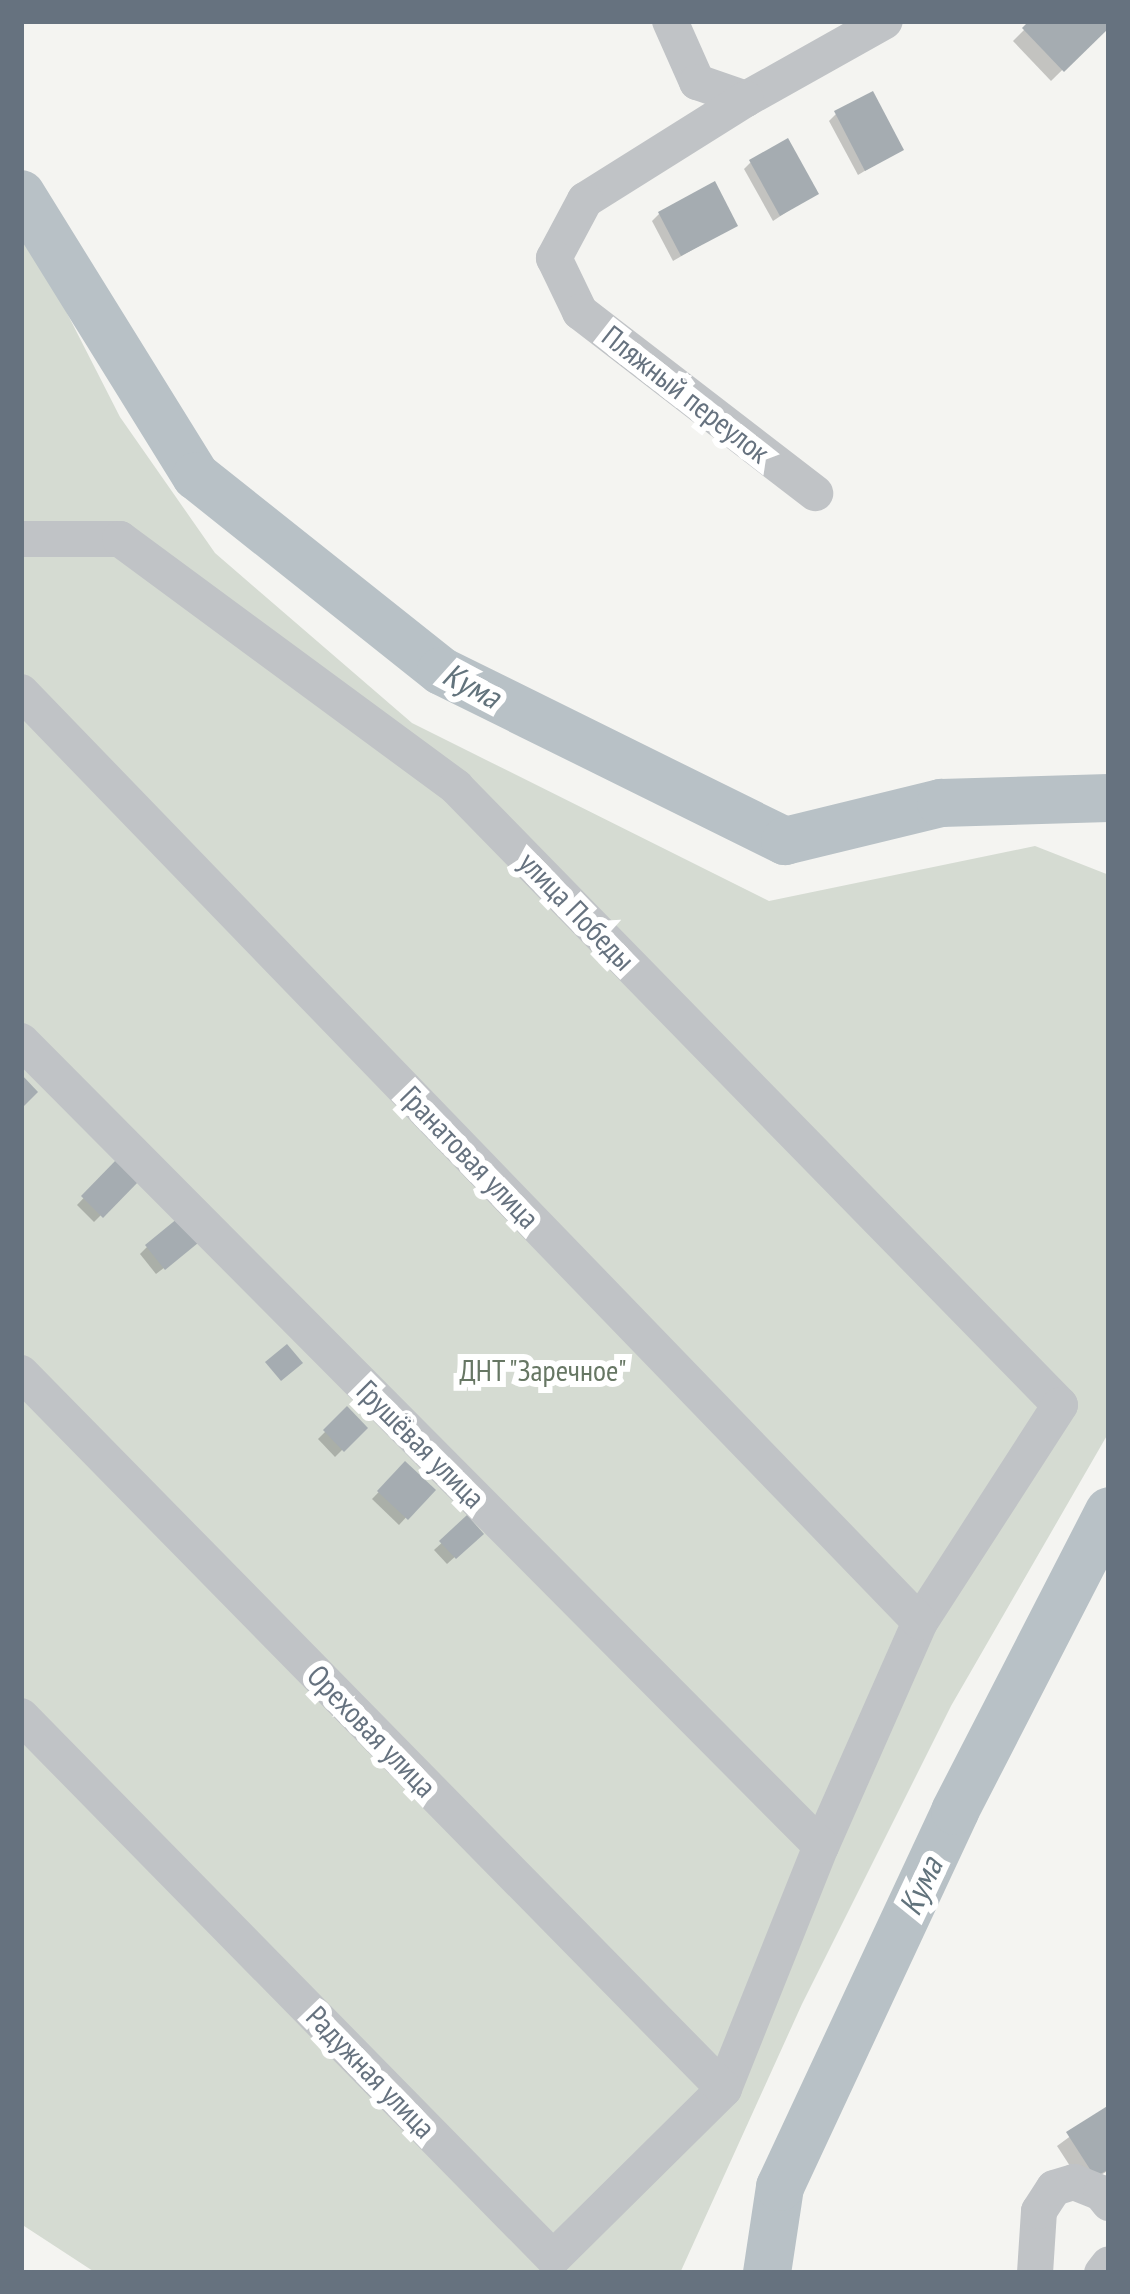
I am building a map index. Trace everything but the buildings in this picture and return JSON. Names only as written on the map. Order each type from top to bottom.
[{"type":"street","points":[[670,21],[697,82],[746,99]]},
{"type":"street","name":"Пляжный переулок","points":[[814,493],[580,312],[554,259],[585,200],[746,99],[885,21]]},
{"type":"street","name":"улица Победы","points":[[21,539],[120,539],[455,787],[1060,1405],[920,1622]]},
{"type":"street","name":"Гранатовая улица","points":[[21,692],[920,1622]]},
{"type":"street","name":"Грушёвая улица","points":[[21,1041],[821,1846]]},
{"type":"street","name":"Ореховая улица","points":[[21,1373],[724,2089]]},
{"type":"street","points":[[724,2089],[821,1846],[920,1622]]},
{"type":"street","name":"Радужная улица","points":[[21,1716],[553,2258],[724,2089]]},
{"type":"street","points":[[1035,2273],[1039,2211],[1054,2188],[1074,2182],[1101,2193],[1109,2203]]},
{"type":"street","points":[[1102,2273],[1109,2264]]},
{"type":"green space","name":"ДНТ \"Заречное\"","points":[[21,223],[120,417],[215,553],[412,723],[769,901],[1035,846],[1109,875],[1109,1432],[951,1706],[802,2004],[680,2273],[96,2273],[21,2224]]},
{"type":"waterway","name":"Кума","points":[[21,194],[196,476],[441,671],[785,841],[941,803],[1109,798]]},
{"type":"waterway","name":"Кума","points":[[767,2273],[780,2187],[955,1811],[1109,1511]]}]
